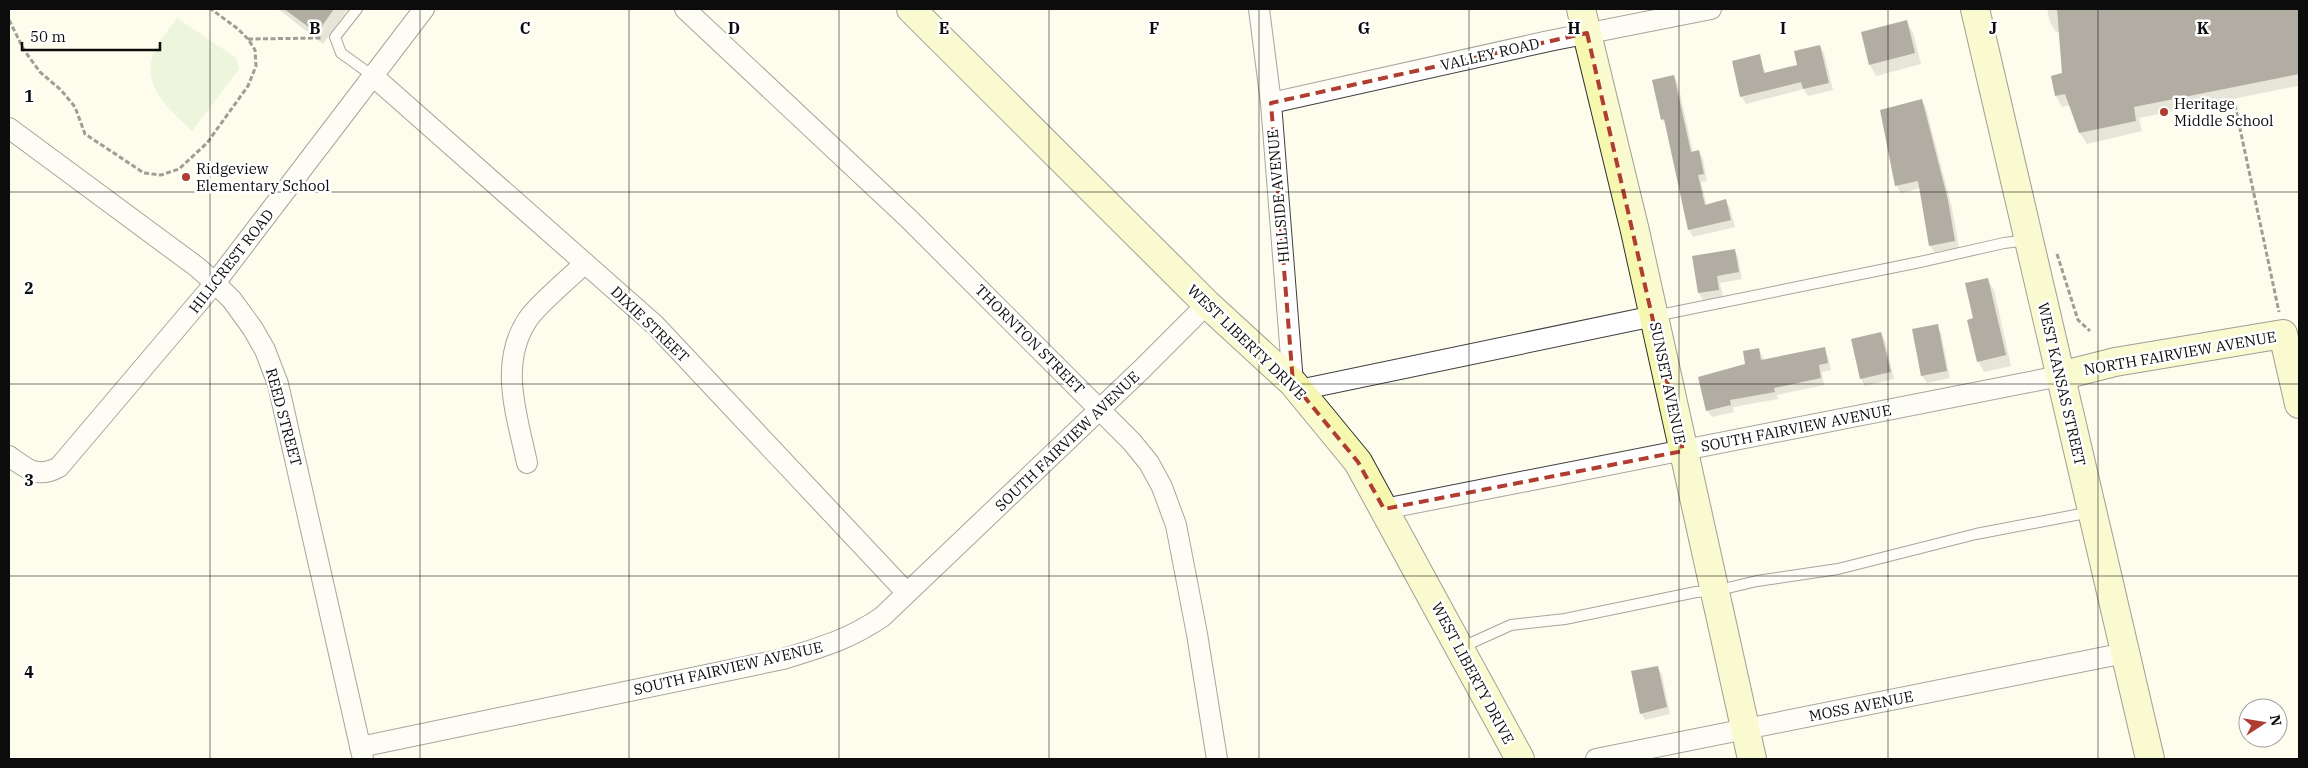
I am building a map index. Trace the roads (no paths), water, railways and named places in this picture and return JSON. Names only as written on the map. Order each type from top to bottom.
[{"type":"main road","name":"WEST LIBERTY DRIVE","points":[[911,9],[1208,304],[1296,387],[1358,462],[1520,759]]},
{"type":"main road","name":"WEST KANSAS STREET","points":[[1976,9],[2150,759]]},
{"type":"main road","name":"SUNSET AVENUE","points":[[1584,21],[1654,316],[1752,759]]},
{"type":"main road","name":"NORTH FAIRVIEW AVENUE","points":[[2060,376],[2115,362],[2287,326]]},
{"type":"main road","points":[[2287,326],[2299,404]]},
{"type":"street","name":"HILLCREST ROAD","points":[[9,456],[25,468],[36,473],[48,473],[59,467],[215,283],[424,9]]},
{"type":"street","name":"THORNTON STREET","points":[[685,9],[910,219],[1100,409],[1132,442],[1149,463],[1167,499],[1176,525],[1197,634],[1217,759]]},
{"type":"street","name":"HILLSIDE AVENUE","points":[[1259,9],[1270,103],[1296,387]]},
{"type":"street","name":"VALLEY ROAD","points":[[1270,103],[1584,21],[1711,9]]},
{"type":"street","name":"DIXIE STREET","points":[[373,76],[655,325],[907,593]]},
{"type":"street","name":"REED STREET","points":[[9,128],[197,267],[232,300],[253,329],[265,350],[278,384],[361,753]]},
{"type":"street","points":[[527,463],[511,390],[513,352],[529,318],[585,263]]},
{"type":"street","name":"SOUTH FAIRVIEW AVENUE","points":[[361,753],[783,659],[835,644],[860,632],[882,617],[1208,304]]},
{"type":"street","points":[[1296,387],[1654,316]]},
{"type":"street","name":"SOUTH FAIRVIEW AVENUE","points":[[1384,509],[2060,376]]},
{"type":"street","name":"MOSS AVENUE","points":[[1596,759],[2125,653]]},
{"type":"lane","points":[[357,9],[335,37],[341,53],[373,76]]},
{"type":"lane","points":[[1654,316],[2004,243],[2029,240]]},
{"type":"lane","points":[[1460,648],[1511,625],[1564,620],[1696,592],[1715,591],[1757,581],[1838,569],[1976,534],[2071,517],[2092,511]]},
{"type":"place","name":"Heritage Middle School","points":[[2164,112]]},
{"type":"place","name":"Ridgeview Elementary School","points":[[186,177]]}]
